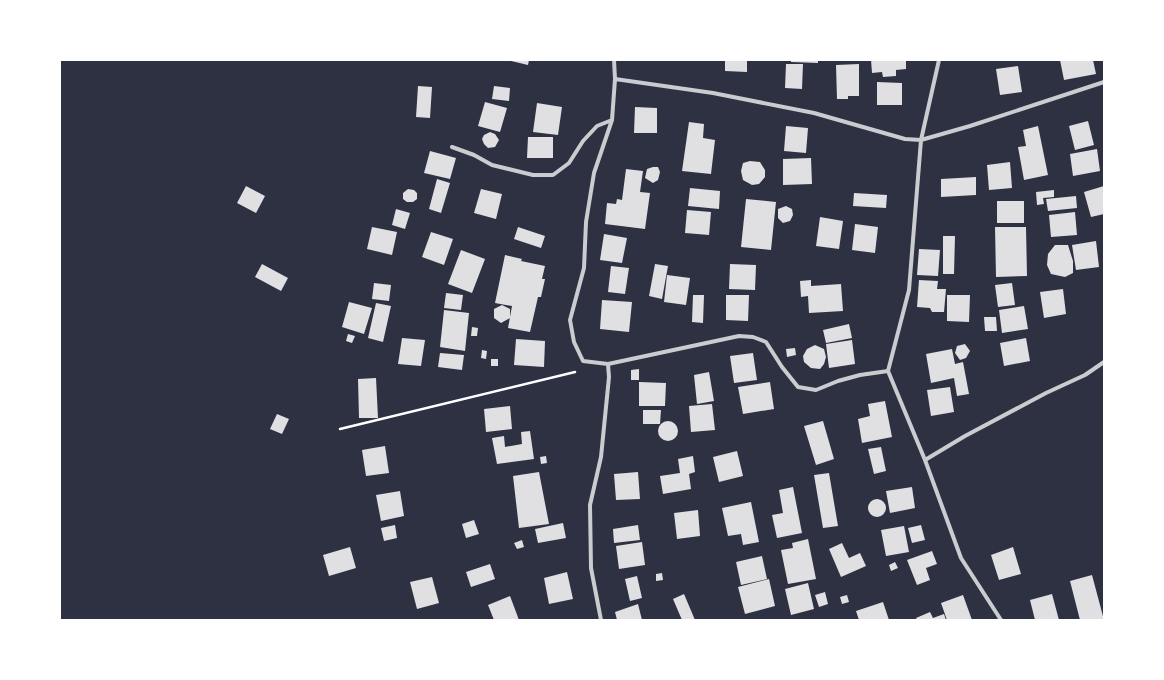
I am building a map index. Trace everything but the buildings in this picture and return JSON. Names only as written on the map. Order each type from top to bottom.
[{"type":"street","points":[[614,60],[615,79],[612,120],[594,172],[586,222],[584,268],[570,320],[574,342],[583,361],[608,364],[739,336],[753,337],[766,342],[782,367],[798,387],[816,390],[853,377],[888,371]]},
{"type":"street","points":[[939,60],[921,140],[908,290],[888,371],[925,460],[961,558],[1001,620]]},
{"type":"street","points":[[615,79],[713,93],[814,113],[904,138],[921,140],[970,126],[1104,82]]},
{"type":"street","points":[[452,147],[474,155],[492,165],[533,175],[553,175],[569,163],[583,141],[597,126],[612,120]]},
{"type":"street","points":[[925,460],[978,429],[1046,393],[1085,375],[1104,362]]},
{"type":"street","points":[[601,620],[591,568],[590,505],[601,457],[609,377],[608,364]]},
{"type":"path","points":[[340,429],[577,371]]}]
